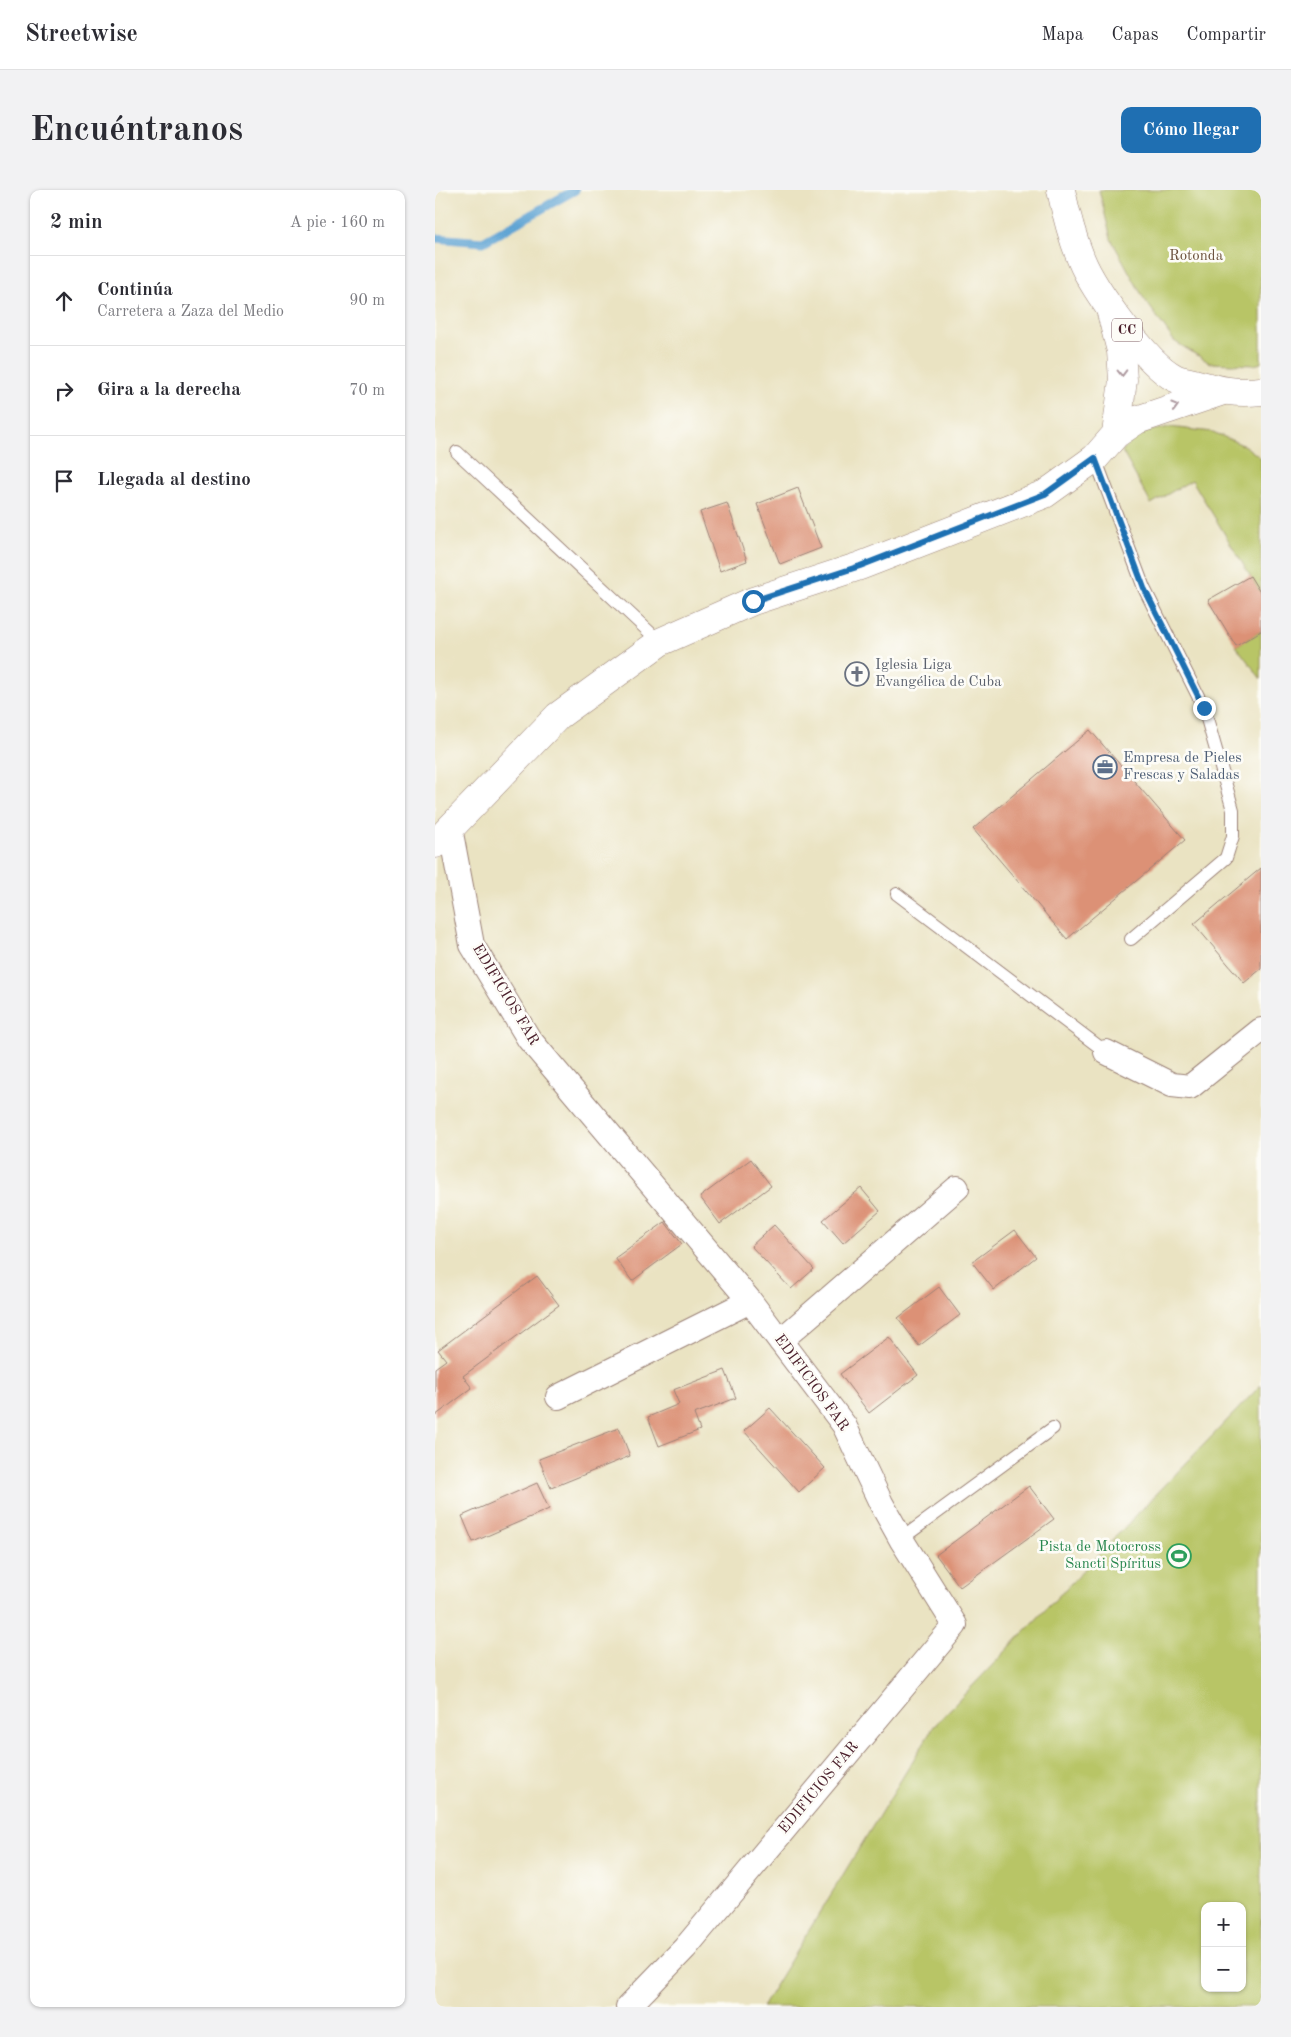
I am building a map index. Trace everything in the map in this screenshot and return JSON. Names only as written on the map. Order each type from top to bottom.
[{"type":"main road","name":"CC","points":[[1061,190],[1067,222],[1082,261],[1110,309],[1145,353],[1175,378],[1246,395]]},
{"type":"main road","points":[[1110,309],[1121,351],[1123,380],[1116,434]]},
{"type":"main road","points":[[443,836],[558,716],[660,642],[753,601],[860,566],[1045,494],[1095,458],[1116,434],[1150,414],[1246,395]]},
{"type":"street","name":"EDIFICIOS FAR","points":[[443,836],[472,945],[529,1039],[750,1301],[844,1424],[881,1503],[901,1539],[955,1625],[685,1948],[628,2007]]},
{"type":"street","points":[[1106,1052],[1172,1085],[1190,1087],[1261,1030]]},
{"type":"street","points":[[780,1341],[957,1188]]},
{"type":"street","points":[[559,1397],[750,1301]]},
{"type":"lane","points":[[457,452],[660,642]]},
{"type":"lane","points":[[1095,458],[1144,588],[1204,708],[1233,810],[1233,836],[1226,858],[1131,939]]},
{"type":"lane","points":[[897,894],[1106,1052]]},
{"type":"lane","points":[[901,1539],[1053,1428]]},
{"type":"green space","name":"Rotonda","points":[[1099,190],[1261,190],[1261,363],[1254,365],[1210,363],[1174,341],[1143,297],[1111,239]]},
{"type":"green space","points":[[1169,427],[1213,432],[1245,446],[1261,458],[1261,594],[1192,480],[1151,504],[1122,451],[1141,433]]},
{"type":"green space","points":[[1261,631],[1261,679],[1236,646]]},
{"type":"green space","name":"Pista de Motocross Sancti Spíritus","points":[[1261,1385],[1261,2007],[762,2007],[934,1726]]},
{"type":"building","points":[[798,488],[821,548],[780,564],[757,504]]},
{"type":"building","points":[[727,503],[747,561],[720,571],[700,512]]},
{"type":"building","points":[[1250,576],[1261,594],[1261,631],[1236,646],[1208,600]]},
{"type":"building","points":[[1090,730],[1185,840],[1067,939],[973,829]]},
{"type":"building","points":[[1261,868],[1261,969],[1244,983],[1194,924]]},
{"type":"building","points":[[751,1159],[771,1186],[720,1224],[700,1197]]},
{"type":"building","points":[[861,1188],[880,1211],[843,1243],[823,1220]]},
{"type":"building","points":[[665,1222],[682,1244],[632,1281],[615,1258]]},
{"type":"building","points":[[774,1225],[814,1269],[791,1289],[751,1246]]},
{"type":"building","points":[[1015,1230],[1036,1257],[994,1290],[972,1262]]},
{"type":"building","points":[[537,1276],[559,1305],[463,1376],[472,1388],[435,1416],[435,1368],[446,1360],[438,1350]]},
{"type":"building","points":[[939,1287],[960,1315],[919,1346],[898,1318]]},
{"type":"building","points":[[889,1337],[918,1375],[869,1413],[840,1374]]},
{"type":"building","points":[[725,1370],[736,1398],[694,1414],[700,1430],[659,1446],[648,1417],[679,1404],[673,1390]]},
{"type":"building","points":[[770,1408],[825,1468],[799,1492],[744,1431]]},
{"type":"building","points":[[619,1428],[630,1456],[551,1488],[539,1459]]},
{"type":"building","points":[[537,1483],[549,1509],[473,1542],[462,1516]]},
{"type":"building","points":[[1029,1486],[1054,1519],[960,1587],[936,1555]]},
{"type":"waterway","points":[[435,238],[483,242],[575,190]]},
{"type":"place","name":"Iglesia Liga Evangélica de Cuba","points":[[857,674]]},
{"type":"place","name":"Empresa de Pieles Frescas y Saladas","points":[[1105,767]]},
{"type":"place","name":"Pista de Motocross Sancti Spíritus","points":[[1179,1556]]},
{"type":"route","points":[[753,601],[860,566],[1045,494],[1095,458],[1144,588],[1204,708]]}]
